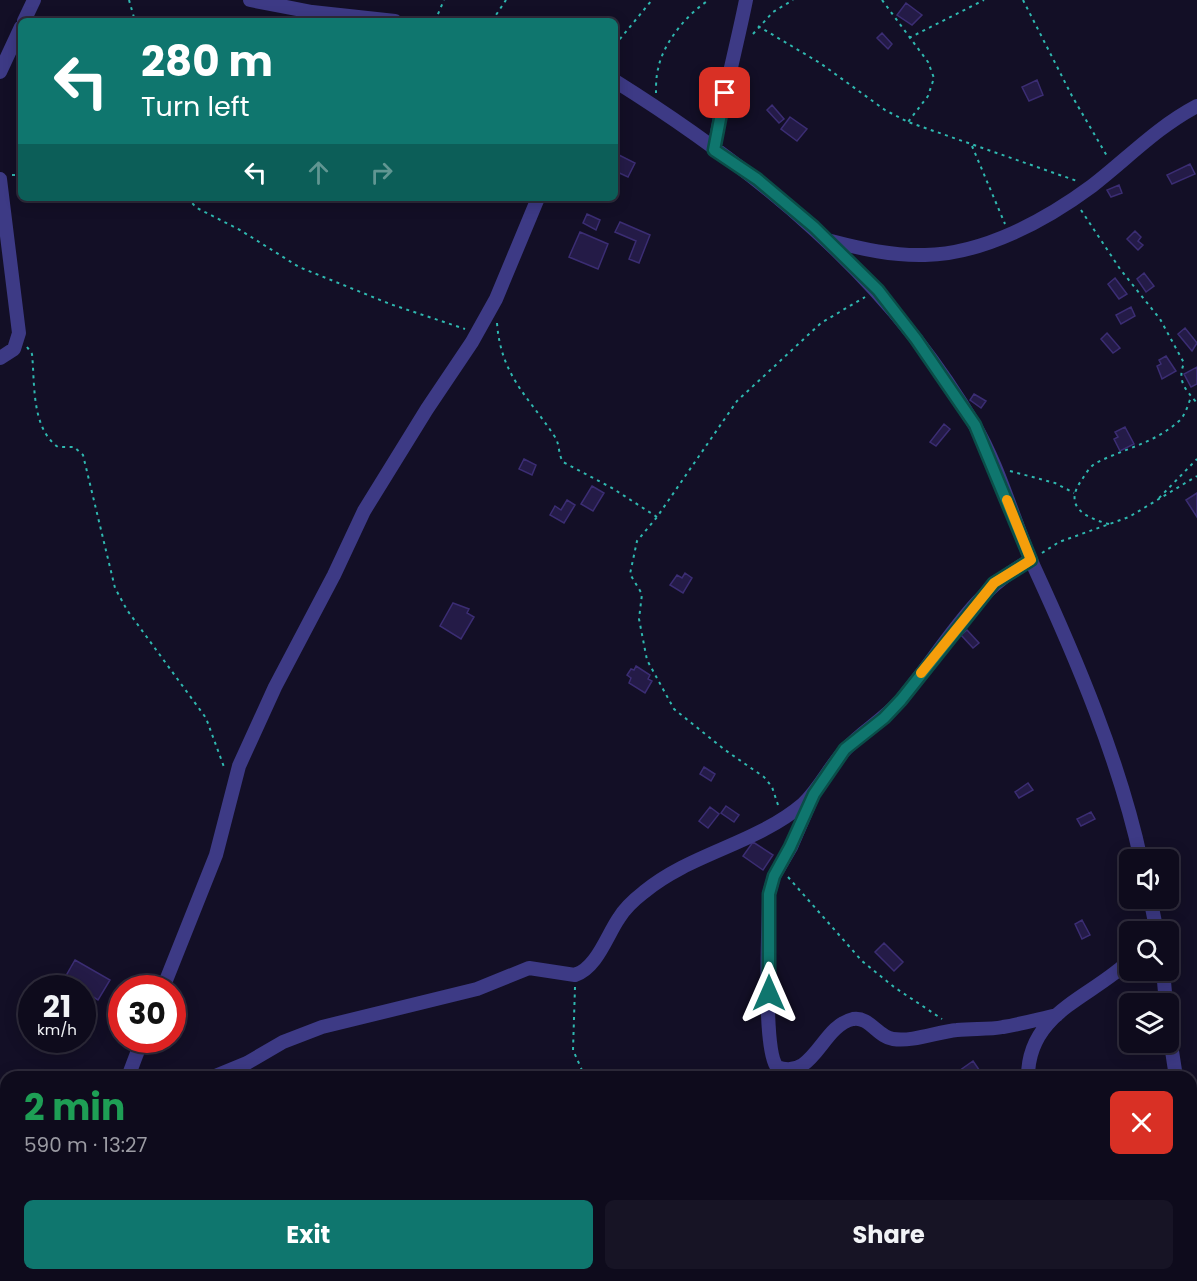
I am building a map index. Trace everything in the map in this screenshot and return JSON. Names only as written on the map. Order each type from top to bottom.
[{"type":"street","points":[[25,18],[34,0]]},
{"type":"street","points":[[250,0],[313,6],[379,18]]},
{"type":"street","points":[[714,150],[746,0]]},
{"type":"street","points":[[0,72],[18,33]]},
{"type":"street","points":[[618,83],[655,105],[757,179],[829,240],[878,290],[957,397],[975,425],[1056,615],[1108,750],[1132,822],[1138,849]]},
{"type":"street","points":[[829,240],[866,250],[927,255],[958,251],[1010,235],[1092,186],[1160,129],[1197,106]]},
{"type":"street","points":[[0,179],[18,326],[18,342],[14,349],[0,358]]},
{"type":"street","points":[[168,975],[216,855],[232,786],[275,687],[334,575],[364,511],[477,334],[496,299],[537,201]]},
{"type":"street","points":[[1031,560],[994,583],[901,700],[884,718],[845,749],[814,794],[780,865],[769,894],[769,1033],[772,1061],[777,1067],[793,1070],[806,1063],[830,1034],[851,1020],[865,1021],[880,1034],[895,1040],[957,1030],[1001,1028],[1057,1015]]},
{"type":"street","points":[[228,1071],[247,1063],[283,1042],[322,1027],[477,989],[529,968],[575,975],[581,973],[596,956],[619,916],[646,890],[780,819],[814,794]]},
{"type":"street","points":[[1029,1071],[1031,1049],[1037,1036],[1057,1015],[1119,968]]},
{"type":"street","points":[[130,1071],[137,1053]]},
{"type":"street","points":[[1172,1053],[1175,1071]]},
{"type":"path","points":[[129,0],[134,18]]},
{"type":"path","points":[[436,18],[444,0]]},
{"type":"path","points":[[494,18],[506,0]]},
{"type":"path","points":[[618,41],[652,0]]},
{"type":"path","points":[[655,105],[658,69],[668,46],[685,21],[709,0]]},
{"type":"path","points":[[752,36],[758,26],[793,0]]},
{"type":"path","points":[[882,0],[928,62],[934,78],[928,96],[908,122]]},
{"type":"path","points":[[909,38],[984,0]]},
{"type":"path","points":[[1023,0],[1072,96],[1114,167]]},
{"type":"path","points":[[758,26],[820,63],[885,110],[908,122],[1092,186]]},
{"type":"path","points":[[972,145],[1010,235]]},
{"type":"path","points":[[1070,200],[1080,208],[1120,269],[1175,342],[1184,363],[1180,372],[1181,383],[1197,403]]},
{"type":"path","points":[[191,201],[197,208],[240,230],[299,267],[390,304],[477,334]]},
{"type":"path","points":[[780,819],[772,787],[764,777],[725,750],[674,709],[647,660],[639,618],[642,594],[630,574],[637,541],[657,517],[736,401],[821,323],[878,290]]},
{"type":"path","points":[[496,299],[498,340],[505,362],[521,394],[553,434],[563,462],[612,488],[657,517]]},
{"type":"path","points":[[18,342],[29,348],[32,354],[36,405],[46,435],[58,447],[74,447],[83,455],[115,588],[127,610],[206,718],[232,786]]},
{"type":"path","points":[[1109,524],[1086,516],[1078,510],[1074,502],[1074,493],[1094,464],[1111,455],[1136,448],[1181,420],[1191,397]]},
{"type":"path","points":[[1155,502],[1197,459]]},
{"type":"path","points":[[994,468],[1055,483],[1074,493]]},
{"type":"path","points":[[1031,560],[1059,542],[1129,517],[1197,476]]},
{"type":"path","points":[[780,865],[797,890],[862,961],[957,1030]]},
{"type":"path","points":[[575,975],[573,1050],[582,1071]]},
{"type":"building","points":[[906,3],[922,15],[912,25],[897,15]]},
{"type":"building","points":[[882,33],[892,44],[888,49],[877,38]]},
{"type":"building","points":[[1037,80],[1043,95],[1029,101],[1022,87]]},
{"type":"building","points":[[772,105],[784,119],[779,123],[767,110]]},
{"type":"building","points":[[790,117],[807,129],[797,141],[781,129]]},
{"type":"building","points":[[618,154],[635,163],[628,177],[618,172]]},
{"type":"building","points":[[1190,164],[1195,174],[1172,184],[1167,175]]},
{"type":"building","points":[[1119,185],[1122,193],[1111,197],[1107,190]]},
{"type":"building","points":[[587,214],[600,220],[596,230],[583,223]]},
{"type":"building","points":[[620,222],[650,235],[639,263],[629,259],[636,241],[615,232]]},
{"type":"building","points":[[1135,231],[1141,237],[1138,241],[1143,245],[1138,250],[1127,239]]},
{"type":"building","points":[[580,232],[608,244],[598,269],[569,257]]},
{"type":"building","points":[[1144,273],[1154,286],[1146,292],[1137,279]]},
{"type":"building","points":[[1115,278],[1127,294],[1119,299],[1108,284]]},
{"type":"building","points":[[1131,307],[1135,316],[1121,324],[1116,315]]},
{"type":"building","points":[[1185,328],[1197,343],[1192,351],[1178,334]]},
{"type":"building","points":[[1107,333],[1120,348],[1113,353],[1101,339]]},
{"type":"building","points":[[1166,356],[1176,371],[1162,379],[1157,366],[1161,364],[1159,360]]},
{"type":"building","points":[[1197,367],[1197,384],[1191,387],[1184,374]]},
{"type":"building","points":[[974,394],[986,401],[981,408],[970,400]]},
{"type":"building","points":[[944,424],[950,429],[936,446],[930,442]]},
{"type":"building","points":[[1125,427],[1134,444],[1120,451],[1114,439],[1118,437],[1115,432]]},
{"type":"building","points":[[524,459],[536,465],[532,475],[519,469]]},
{"type":"building","points":[[592,486],[604,493],[593,511],[581,504]]},
{"type":"building","points":[[1197,493],[1197,517],[1186,500]]},
{"type":"building","points":[[567,500],[575,505],[564,523],[550,515],[555,506],[561,510]]},
{"type":"building","points":[[685,573],[692,578],[683,593],[670,585],[677,575],[682,578]]},
{"type":"building","points":[[453,603],[469,609],[467,613],[474,617],[461,639],[440,626]]},
{"type":"building","points":[[967,630],[979,643],[973,648],[961,635]]},
{"type":"building","points":[[636,666],[650,675],[648,679],[652,681],[645,693],[629,683],[631,678],[627,675]]},
{"type":"building","points":[[704,767],[715,774],[711,781],[700,774]]},
{"type":"building","points":[[1028,783],[1033,790],[1019,798],[1015,792]]},
{"type":"building","points":[[726,806],[739,815],[734,822],[721,813]]},
{"type":"building","points":[[710,807],[719,814],[708,828],[699,821]]},
{"type":"building","points":[[1091,812],[1095,819],[1081,826],[1077,819]]},
{"type":"building","points":[[753,842],[773,855],[763,870],[743,856]]},
{"type":"building","points":[[1082,920],[1090,935],[1082,939],[1075,924]]},
{"type":"building","points":[[884,943],[903,962],[894,971],[875,952]]},
{"type":"building","points":[[75,960],[108,979],[108,983],[98,1000],[96,999],[96,975],[66,975]]},
{"type":"building","points":[[973,1061],[980,1071],[959,1071]]},
{"type":"slow traffic","points":[[921,673],[994,583],[1031,560],[1007,500]]},
{"type":"route","points":[[725,93],[714,150],[757,179],[829,240],[878,290],[916,339],[975,425],[1031,560],[994,583],[948,637],[901,700],[884,718],[845,749],[814,794],[771,885],[769,894],[769,993]]}]
